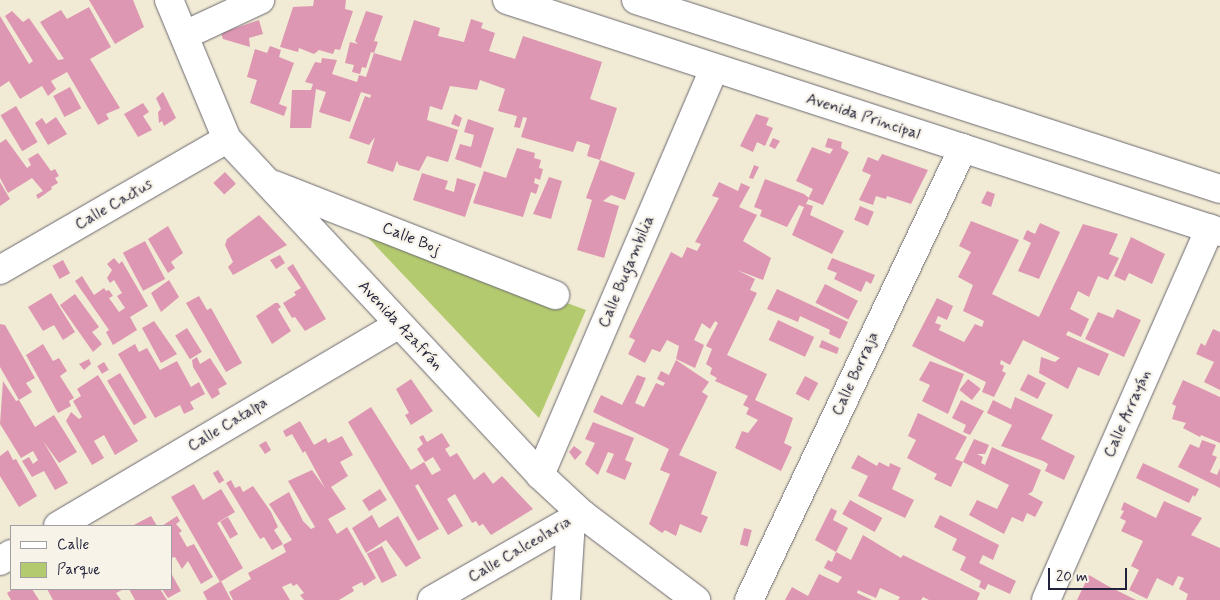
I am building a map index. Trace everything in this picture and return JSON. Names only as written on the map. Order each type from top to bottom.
[{"type":"street","name":"Avenida Azafrán","points":[[169,0],[227,139],[398,325],[540,474],[576,517],[696,600]]},
{"type":"street","points":[[185,35],[260,0]]},
{"type":"street","name":"Avenida Principal","points":[[507,0],[714,70],[1215,230]]},
{"type":"street","points":[[636,0],[1220,189]]},
{"type":"street","name":"Calle Bugambilia","points":[[540,474],[714,70]]},
{"type":"street","name":"Calle Cactus","points":[[0,270],[227,139]]},
{"type":"street","name":"Calle Borraja","points":[[749,600],[963,148]]},
{"type":"street","name":"Calle Boj","points":[[268,182],[555,295]]},
{"type":"street","name":"Calle Arrayán","points":[[1046,600],[1215,230]]},
{"type":"street","name":"Calle Catalpa","points":[[60,525],[398,325]]},
{"type":"street","points":[[566,600],[576,517]]},
{"type":"street","name":"Calle Calceolaria","points":[[432,600],[576,517]]},
{"type":"green space","points":[[357,226],[586,310],[539,418]]},
{"type":"building","points":[[89,0],[133,0],[144,27],[115,44]]},
{"type":"building","points":[[314,0],[346,0],[345,9],[353,11],[340,50],[335,49],[333,54],[319,50],[314,54],[299,48],[298,52],[280,47],[293,7],[313,6]]},
{"type":"building","points":[[89,7],[111,47],[90,59],[120,108],[106,114],[109,119],[98,125],[67,72],[51,81],[56,89],[48,96],[42,86],[20,99],[9,81],[0,87],[0,16],[29,64],[33,61],[5,16],[12,11],[23,22],[29,18],[58,60],[64,59],[40,22],[61,10],[67,19]]},
{"type":"building","points":[[366,11],[383,16],[374,41],[378,42],[374,53],[371,52],[366,68],[362,67],[360,74],[352,72],[354,65],[345,63],[350,42],[358,44],[355,41]]},
{"type":"building","points":[[471,19],[483,23],[481,28],[495,33],[489,51],[515,59],[523,36],[602,62],[590,99],[617,108],[600,160],[587,156],[590,145],[577,141],[573,152],[521,137],[527,118],[523,117],[520,128],[514,127],[517,116],[498,111],[505,89],[480,80],[477,90],[450,86],[442,110],[430,106],[427,120],[458,130],[448,162],[427,156],[419,171],[399,165],[397,161],[393,172],[367,163],[375,137],[369,145],[349,138],[365,96],[370,98],[371,95],[361,92],[350,122],[319,112],[326,92],[316,89],[311,128],[290,128],[292,90],[311,90],[313,84],[305,82],[315,62],[321,63],[322,58],[337,60],[332,74],[357,82],[359,75],[366,77],[374,53],[401,61],[414,20],[440,28],[438,36],[464,42]]},
{"type":"building","points":[[259,20],[263,34],[249,38],[250,47],[223,39],[221,33]]},
{"type":"building","points":[[270,46],[281,50],[279,57],[294,63],[279,104],[287,107],[284,116],[250,103],[257,80],[247,77],[255,49],[267,53]]},
{"type":"building","points":[[70,87],[81,108],[64,117],[53,96]]},
{"type":"building","points":[[163,92],[176,118],[164,126],[162,121],[159,123],[158,112],[161,109],[156,98]]},
{"type":"building","points":[[143,103],[149,112],[143,116],[152,130],[138,137],[124,114]]},
{"type":"building","points":[[16,106],[38,142],[22,151],[1,115]]},
{"type":"building","points":[[455,114],[462,118],[459,127],[451,124]]},
{"type":"building","points":[[756,114],[769,118],[766,125],[773,128],[765,146],[757,142],[753,152],[740,146]]},
{"type":"building","points":[[56,117],[67,134],[48,145],[35,123],[42,118],[46,124]]},
{"type":"building","points":[[468,119],[494,128],[481,168],[455,159],[460,144],[471,147],[474,135],[464,132]]},
{"type":"building","points":[[773,138],[780,141],[775,149],[769,146]]},
{"type":"building","points":[[828,138],[842,142],[841,148],[849,152],[823,205],[808,199],[813,189],[796,181],[812,147],[830,154],[833,149],[825,147]]},
{"type":"building","points":[[6,139],[27,168],[31,165],[28,159],[38,153],[51,171],[55,169],[59,176],[55,178],[58,183],[38,199],[36,195],[43,191],[32,178],[8,193],[0,178],[0,143]]},
{"type":"building","points":[[517,148],[535,153],[534,158],[541,160],[539,168],[543,169],[540,180],[535,178],[534,183],[539,185],[536,194],[531,192],[523,217],[473,203],[484,171],[506,178]]},
{"type":"building","points":[[882,154],[928,170],[911,204],[887,196],[886,199],[876,196],[873,205],[859,200],[871,175],[862,171],[868,157],[878,161]]},
{"type":"building","points":[[600,160],[635,173],[625,200],[611,195],[603,201],[619,206],[604,258],[577,250],[592,200],[586,198]]},
{"type":"building","points":[[754,165],[759,167],[753,179],[749,178]]},
{"type":"building","points":[[225,172],[236,184],[224,195],[213,183]]},
{"type":"building","points":[[422,173],[448,181],[445,189],[454,192],[457,178],[476,184],[465,217],[413,200]]},
{"type":"building","points":[[549,177],[562,181],[551,219],[533,214]]},
{"type":"building","points":[[765,179],[804,194],[809,198],[806,204],[813,206],[810,215],[844,231],[832,254],[792,235],[804,207],[799,205],[787,227],[760,216],[762,210],[754,207]]},
{"type":"building","points":[[0,182],[10,199],[0,206]]},
{"type":"building","points":[[719,182],[738,191],[741,183],[750,187],[739,207],[757,215],[743,241],[771,258],[763,280],[737,270],[755,279],[750,290],[757,293],[727,355],[767,374],[755,400],[793,418],[784,443],[792,447],[781,471],[735,448],[742,431],[748,433],[758,420],[746,414],[749,408],[743,405],[748,396],[715,381],[717,378],[710,374],[712,368],[706,364],[712,349],[706,346],[718,323],[715,321],[710,329],[702,323],[694,340],[704,345],[695,368],[676,359],[679,346],[667,340],[660,352],[652,349],[645,363],[628,354],[635,340],[629,337],[671,252],[682,258],[687,247],[697,251],[701,244],[695,242],[719,198],[712,196]]},
{"type":"building","points":[[987,191],[995,194],[991,207],[981,203]]},
{"type":"building","points":[[860,206],[874,212],[868,226],[854,220]]},
{"type":"building","points":[[259,215],[287,245],[233,275],[228,267],[233,262],[225,245],[227,239]]},
{"type":"building","points":[[971,221],[1019,240],[992,294],[1039,317],[1083,224],[1118,234],[1109,254],[1119,258],[1108,280],[1098,276],[1089,297],[1078,291],[1070,309],[1089,319],[1081,337],[1068,331],[1066,335],[1109,354],[1099,376],[1078,367],[1068,389],[1039,373],[1041,357],[1055,362],[1060,358],[1023,340],[1010,365],[1001,360],[1000,364],[1004,366],[1002,371],[1006,373],[994,397],[982,392],[986,382],[912,346],[937,298],[953,306],[947,320],[938,316],[935,323],[941,325],[939,330],[964,342],[975,324],[982,327],[984,321],[963,311],[973,285],[958,277],[971,252],[959,246]]},
{"type":"building","points":[[1040,223],[1060,232],[1039,279],[1018,271],[1031,243],[1023,239],[1027,230],[1035,234]]},
{"type":"building","points":[[168,226],[183,253],[171,262],[175,268],[168,273],[148,239]]},
{"type":"building","points":[[1131,237],[1165,254],[1152,284],[1129,273],[1125,281],[1114,276]]},
{"type":"building","points":[[145,241],[165,279],[143,291],[123,253]]},
{"type":"building","points":[[280,255],[285,263],[276,269],[270,260]]},
{"type":"building","points":[[114,258],[119,264],[122,261],[148,306],[130,317],[137,330],[113,345],[106,332],[109,330],[75,281],[82,276],[94,295],[104,288],[106,291],[109,290],[113,296],[109,298],[119,312],[125,308],[117,296],[122,293],[114,280],[110,283],[107,278],[112,270],[107,264]]},
{"type":"building","points":[[832,258],[875,275],[871,284],[866,281],[861,292],[834,279],[837,273],[827,269]]},
{"type":"building","points":[[63,260],[70,273],[59,279],[52,266]]},
{"type":"building","points":[[293,264],[326,319],[305,331],[295,317],[292,318],[283,303],[296,295],[294,292],[301,288],[287,268]]},
{"type":"building","points":[[169,280],[179,297],[161,312],[151,293]]},
{"type":"building","points":[[825,284],[858,301],[848,320],[815,303]]},
{"type":"building","points":[[777,289],[848,322],[840,339],[829,334],[830,330],[800,316],[798,322],[767,309]]},
{"type":"building","points":[[51,293],[75,332],[63,340],[54,325],[43,331],[28,307]]},
{"type":"building","points":[[75,294],[99,327],[92,332],[102,344],[93,352],[60,305]]},
{"type":"building","points":[[199,296],[207,310],[211,308],[242,363],[226,372],[186,303]]},
{"type":"building","points":[[275,303],[278,303],[281,307],[278,309],[291,331],[272,344],[256,316]]},
{"type":"building","points":[[1117,309],[1141,320],[1124,357],[1085,339],[1098,312],[1113,318]]},
{"type":"building","points":[[778,320],[814,337],[805,357],[769,340]]},
{"type":"building","points":[[154,321],[177,354],[161,363],[142,328]]},
{"type":"building","points":[[0,324],[5,325],[35,378],[26,383],[32,392],[19,400],[0,367]]},
{"type":"building","points":[[187,328],[202,352],[190,359],[175,335]]},
{"type":"building","points":[[1213,329],[1220,332],[1220,390],[1204,382],[1214,362],[1196,354],[1201,343],[1205,346]]},
{"type":"building","points":[[822,340],[839,348],[837,354],[819,347]]},
{"type":"building","points":[[43,344],[53,361],[59,358],[67,371],[60,376],[74,398],[69,401],[71,406],[58,413],[26,355]]},
{"type":"building","points":[[135,344],[139,352],[147,348],[160,370],[177,361],[191,387],[199,382],[205,394],[190,402],[194,409],[184,414],[180,405],[155,418],[118,354]]},
{"type":"building","points":[[197,357],[200,364],[210,358],[227,384],[218,389],[220,394],[212,399],[193,367],[192,360]]},
{"type":"building","points":[[89,359],[91,364],[84,370],[79,364]]},
{"type":"building","points":[[676,360],[709,382],[702,392],[708,396],[679,455],[717,472],[701,514],[708,517],[701,533],[680,524],[676,536],[665,530],[662,533],[649,524],[670,474],[660,470],[669,449],[593,412],[601,395],[622,405],[637,375],[646,378],[635,403],[644,407],[656,383],[663,386],[665,383],[657,379],[661,371],[669,375]]},
{"type":"building","points":[[930,361],[964,374],[948,414],[922,401],[930,385],[919,380]]},
{"type":"building","points":[[104,362],[109,370],[102,374],[97,366]]},
{"type":"building","points":[[120,373],[147,418],[134,425],[107,381]]},
{"type":"building","points":[[1028,374],[1046,383],[1038,399],[1020,390]]},
{"type":"building","points":[[98,375],[138,441],[115,455],[104,435],[94,441],[104,458],[92,465],[66,421],[71,412],[79,419],[82,417],[73,401],[81,396],[77,389]]},
{"type":"building","points":[[805,376],[818,383],[809,401],[796,394]]},
{"type":"building","points":[[411,379],[433,411],[411,425],[405,415],[409,413],[396,389]]},
{"type":"building","points":[[968,379],[981,389],[972,400],[959,390]]},
{"type":"building","points":[[1183,380],[1220,397],[1220,443],[1201,435],[1200,437],[1183,428],[1186,423],[1172,419],[1176,406],[1172,404]]},
{"type":"building","points":[[3,381],[16,401],[19,400],[35,427],[54,415],[77,452],[59,463],[43,441],[68,483],[55,490],[44,471],[32,477],[22,461],[29,457],[33,464],[38,460],[33,451],[21,458],[0,424]]},
{"type":"building","points":[[1015,397],[1053,415],[1041,439],[1075,456],[1064,480],[1045,471],[1048,464],[1043,461],[1001,446],[1012,425],[987,413],[993,400],[1011,409]]},
{"type":"building","points":[[961,400],[984,411],[970,435],[963,432],[966,425],[952,418]]},
{"type":"building","points":[[371,407],[411,470],[424,462],[432,475],[441,470],[433,457],[425,462],[417,449],[423,444],[419,437],[423,435],[427,442],[442,433],[450,446],[445,449],[450,457],[457,453],[474,480],[484,472],[493,484],[502,476],[533,509],[491,535],[483,524],[479,526],[476,521],[472,523],[455,494],[447,499],[463,526],[448,535],[418,484],[415,486],[439,529],[418,541],[348,422]]},
{"type":"building","points":[[918,413],[967,437],[955,459],[963,462],[951,487],[934,479],[937,474],[907,458],[916,440],[908,436]]},
{"type":"building","points":[[300,421],[314,445],[326,438],[328,443],[342,436],[353,455],[340,462],[348,476],[331,487],[346,509],[328,519],[337,534],[347,527],[376,578],[364,586],[362,582],[352,587],[354,591],[339,600],[304,600],[300,595],[304,593],[297,584],[293,586],[291,583],[282,587],[290,600],[233,600],[229,592],[251,579],[248,573],[286,552],[283,545],[292,540],[269,504],[289,492],[303,521],[311,529],[315,527],[288,481],[312,470],[325,488],[305,451],[303,453],[292,434],[286,437],[283,431]]},
{"type":"building","points":[[593,422],[634,438],[625,460],[632,463],[625,480],[606,472],[614,454],[608,452],[598,475],[585,464],[595,443],[585,439]]},
{"type":"building","points":[[974,439],[989,445],[985,454],[977,454],[983,457],[981,463],[985,465],[992,447],[1041,470],[1032,492],[1028,494],[1043,502],[1035,517],[1027,513],[1023,522],[1012,517],[1004,534],[969,515],[977,500],[997,509],[1009,485],[963,462]]},
{"type":"building","points":[[1202,440],[1216,445],[1212,455],[1217,457],[1210,472],[1217,475],[1220,468],[1220,488],[1178,467],[1190,444],[1199,448]]},
{"type":"building","points":[[266,441],[271,450],[265,454],[259,445]]},
{"type":"building","points":[[574,446],[582,452],[575,460],[569,452]]},
{"type":"building","points":[[8,450],[13,460],[16,459],[37,496],[19,507],[0,476],[0,456]]},
{"type":"building","points":[[858,455],[877,466],[879,462],[889,467],[890,463],[901,468],[892,489],[914,500],[905,518],[858,496],[868,476],[851,468]]},
{"type":"building","points":[[1143,463],[1199,489],[1195,497],[1193,495],[1189,503],[1136,478]]},
{"type":"building","points":[[218,470],[224,480],[219,483],[213,473]]},
{"type":"building","points":[[231,480],[235,488],[240,486],[243,492],[253,486],[271,512],[278,527],[274,530],[283,544],[272,550],[264,537],[260,539],[226,483]]},
{"type":"building","points":[[194,484],[203,500],[221,489],[235,512],[217,523],[243,568],[220,582],[171,497]]},
{"type":"building","points":[[380,489],[387,500],[369,511],[362,500]]},
{"type":"building","points":[[850,500],[882,518],[875,532],[842,514]]},
{"type":"building","points":[[1164,501],[1202,518],[1191,535],[1220,548],[1220,600],[1186,600],[1188,594],[1179,589],[1184,578],[1178,576],[1173,586],[1157,578],[1147,599],[1129,590],[1139,570],[1131,566],[1143,541],[1121,531],[1126,521],[1120,518],[1124,511],[1121,510],[1124,502],[1156,518]]},
{"type":"building","points":[[831,508],[837,511],[833,520],[848,528],[836,552],[815,540]]},
{"type":"building","points":[[372,515],[379,528],[398,516],[421,558],[406,567],[386,540],[366,553],[352,528]]},
{"type":"building","points":[[940,515],[999,545],[993,560],[983,555],[979,563],[1016,581],[1010,594],[988,584],[985,590],[979,587],[981,581],[960,570],[966,557],[952,550],[957,539],[934,527]]},
{"type":"building","points":[[151,516],[156,525],[134,525]]},
{"type":"building","points":[[177,516],[180,521],[176,524],[182,531],[179,533],[187,547],[194,544],[213,577],[201,584],[188,561],[182,569],[175,557],[172,558],[172,525],[164,525]]},
{"type":"building","points":[[228,517],[238,534],[230,539],[220,522]]},
{"type":"building","points":[[744,528],[752,530],[748,546],[740,544]]},
{"type":"building","points":[[863,535],[901,558],[903,555],[980,593],[977,600],[929,600],[923,597],[921,600],[898,600],[900,597],[880,588],[876,598],[858,590],[857,593],[872,600],[785,600],[792,587],[808,596],[819,574],[838,583],[842,577],[824,568],[828,560],[832,562],[836,552],[851,560]]},
{"type":"building","points":[[382,546],[397,575],[382,583],[367,554]]},
{"type":"building","points":[[172,575],[181,591],[168,598],[163,590],[172,590]]},
{"type":"building","points":[[1089,575],[1108,586],[1136,600],[1077,600]]},
{"type":"building","points":[[221,581],[231,600],[207,600],[203,592]]},
{"type":"building","points":[[12,590],[33,590],[39,600],[11,600],[7,593]]},
{"type":"building","points":[[48,590],[122,590],[116,593],[121,600],[53,600]]},
{"type":"building","points":[[130,590],[161,590],[167,600],[135,600]]}]
